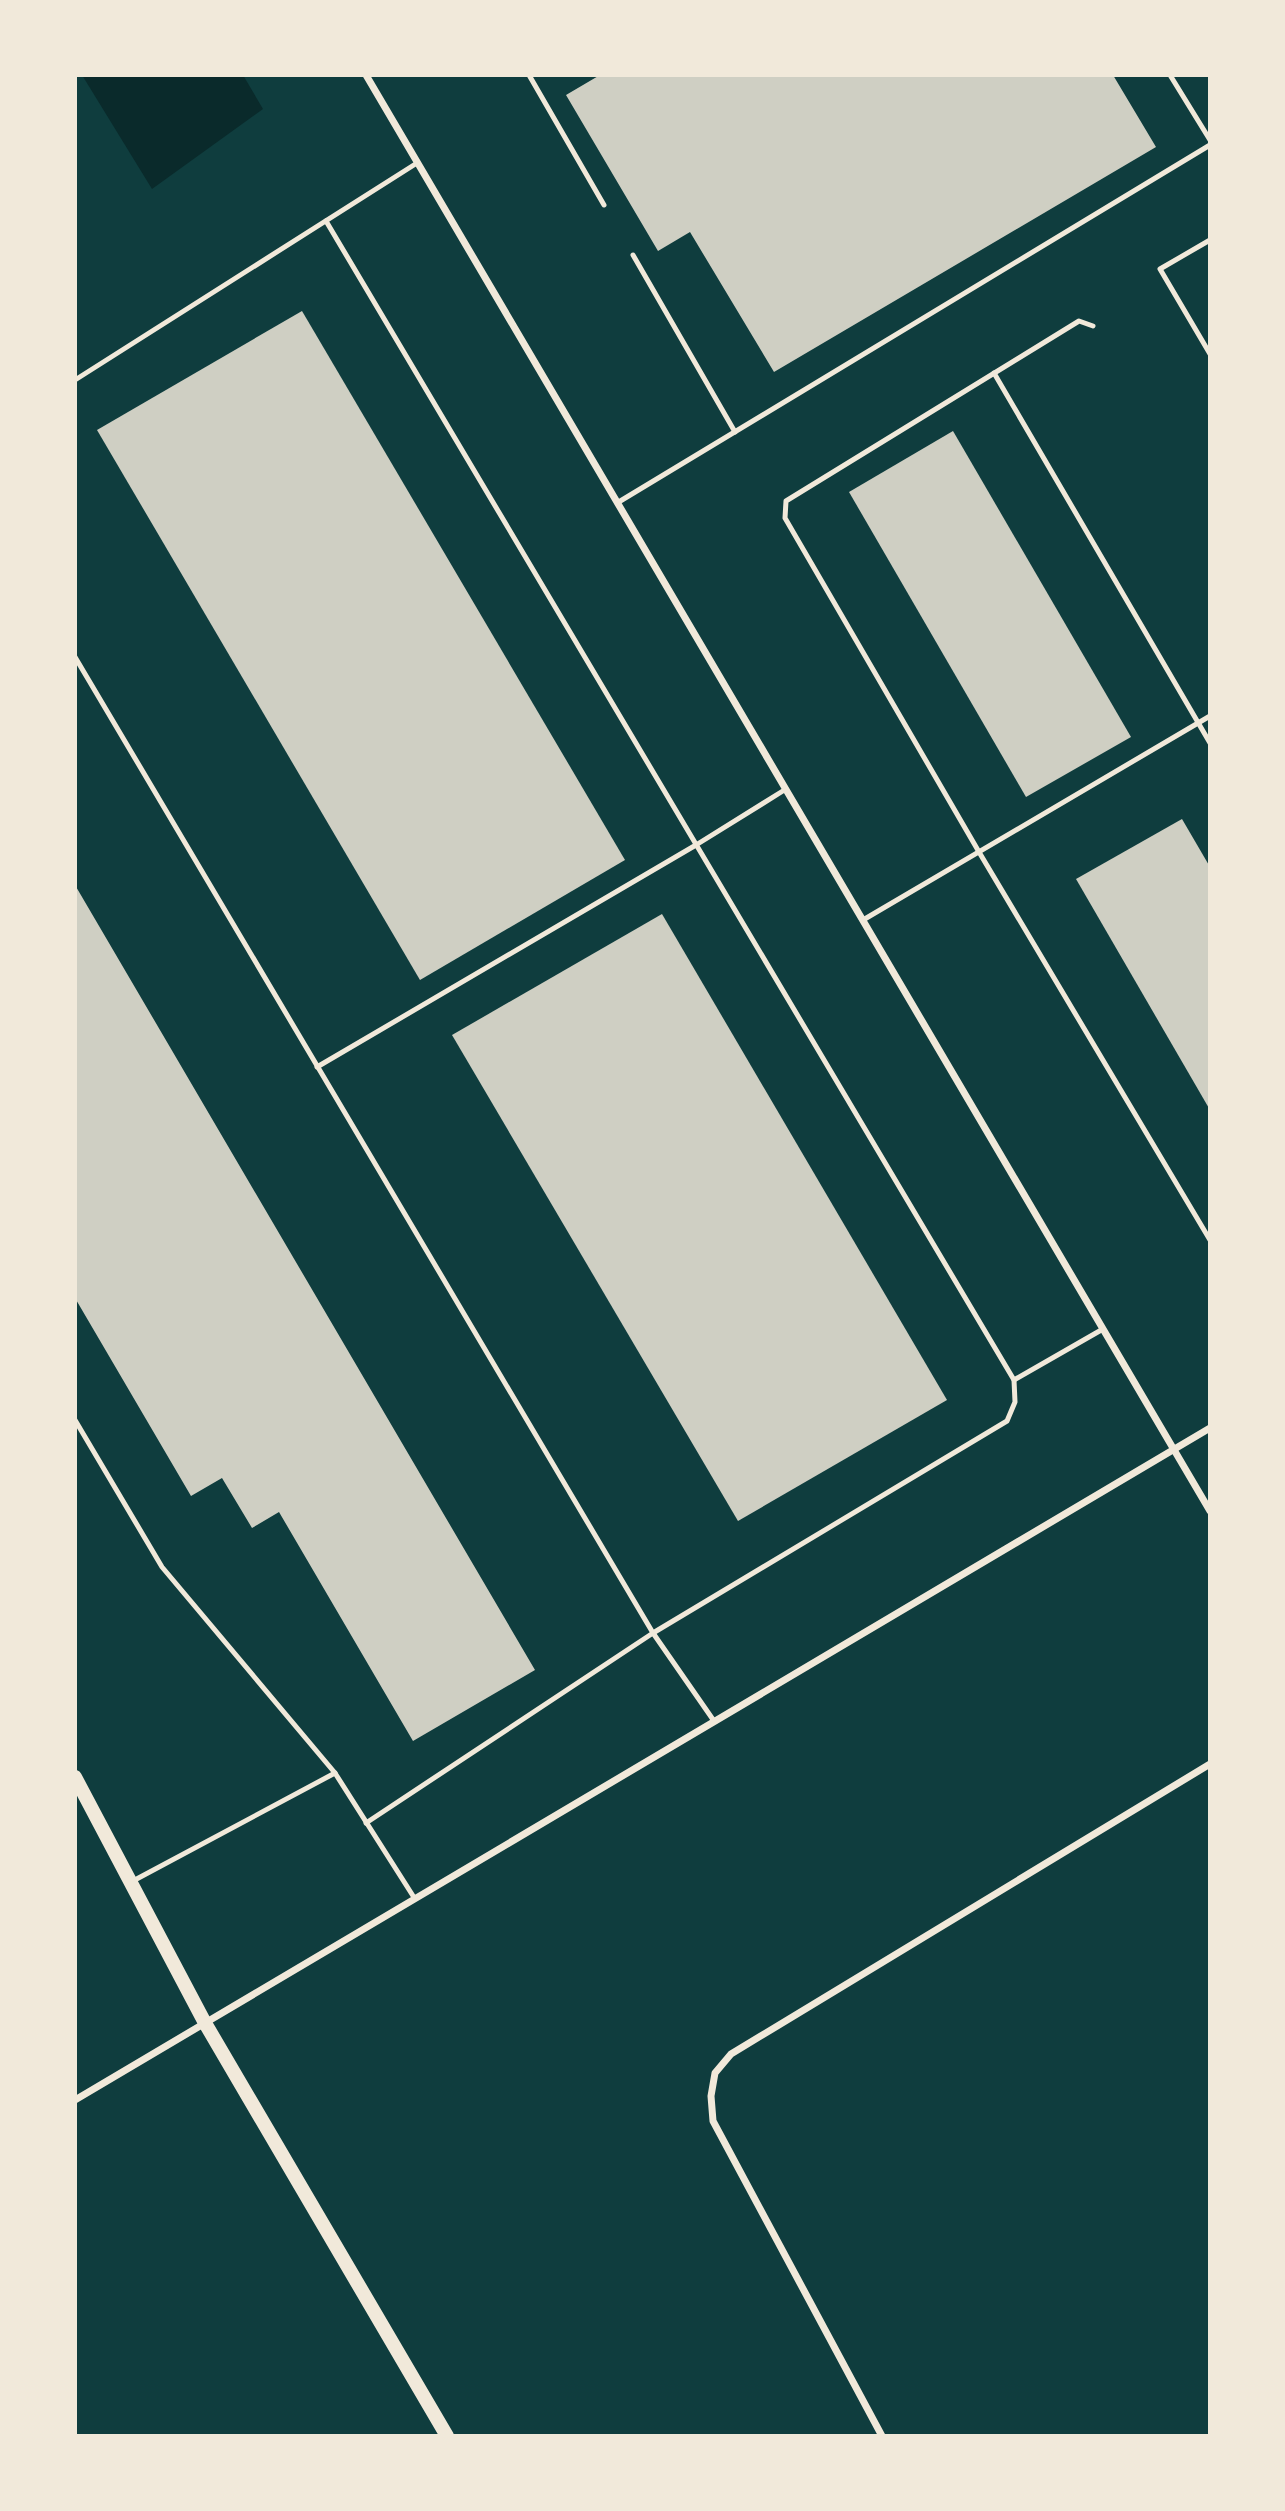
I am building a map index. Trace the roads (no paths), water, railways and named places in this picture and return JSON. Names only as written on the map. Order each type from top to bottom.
[{"type":"main road","points":[[75,1777],[205,2023],[447,2436]]},
{"type":"street","points":[[366,75],[1210,1511]]},
{"type":"street","points":[[75,2100],[1210,1428]]},
{"type":"street","points":[[882,2436],[713,2121],[711,2096],[715,2073],[731,2054],[1210,1764]]},
{"type":"lane","points":[[528,75],[604,205]]},
{"type":"lane","points":[[617,503],[1210,142],[1170,75]]},
{"type":"lane","points":[[75,380],[417,163]]},
{"type":"lane","points":[[326,221],[1014,1380],[1015,1402],[1007,1421],[653,1633],[366,1822]]},
{"type":"lane","points":[[1210,240],[1160,269],[1210,354]]},
{"type":"lane","points":[[633,255],[735,432]]},
{"type":"lane","points":[[1093,326],[1079,321],[786,501],[785,518],[979,852],[1210,1240]]},
{"type":"lane","points":[[994,373],[1210,743]]},
{"type":"lane","points":[[75,657],[653,1633],[713,1721]]},
{"type":"lane","points":[[863,920],[1210,716]]},
{"type":"lane","points":[[317,1067],[696,845],[786,789]]},
{"type":"lane","points":[[1014,1380],[1103,1329]]},
{"type":"lane","points":[[75,1420],[162,1567],[335,1773],[415,1899]]},
{"type":"lane","points":[[131,1882],[335,1773]]},
{"type":"water","points":[[82,75],[243,75],[263,109],[152,189]]}]
